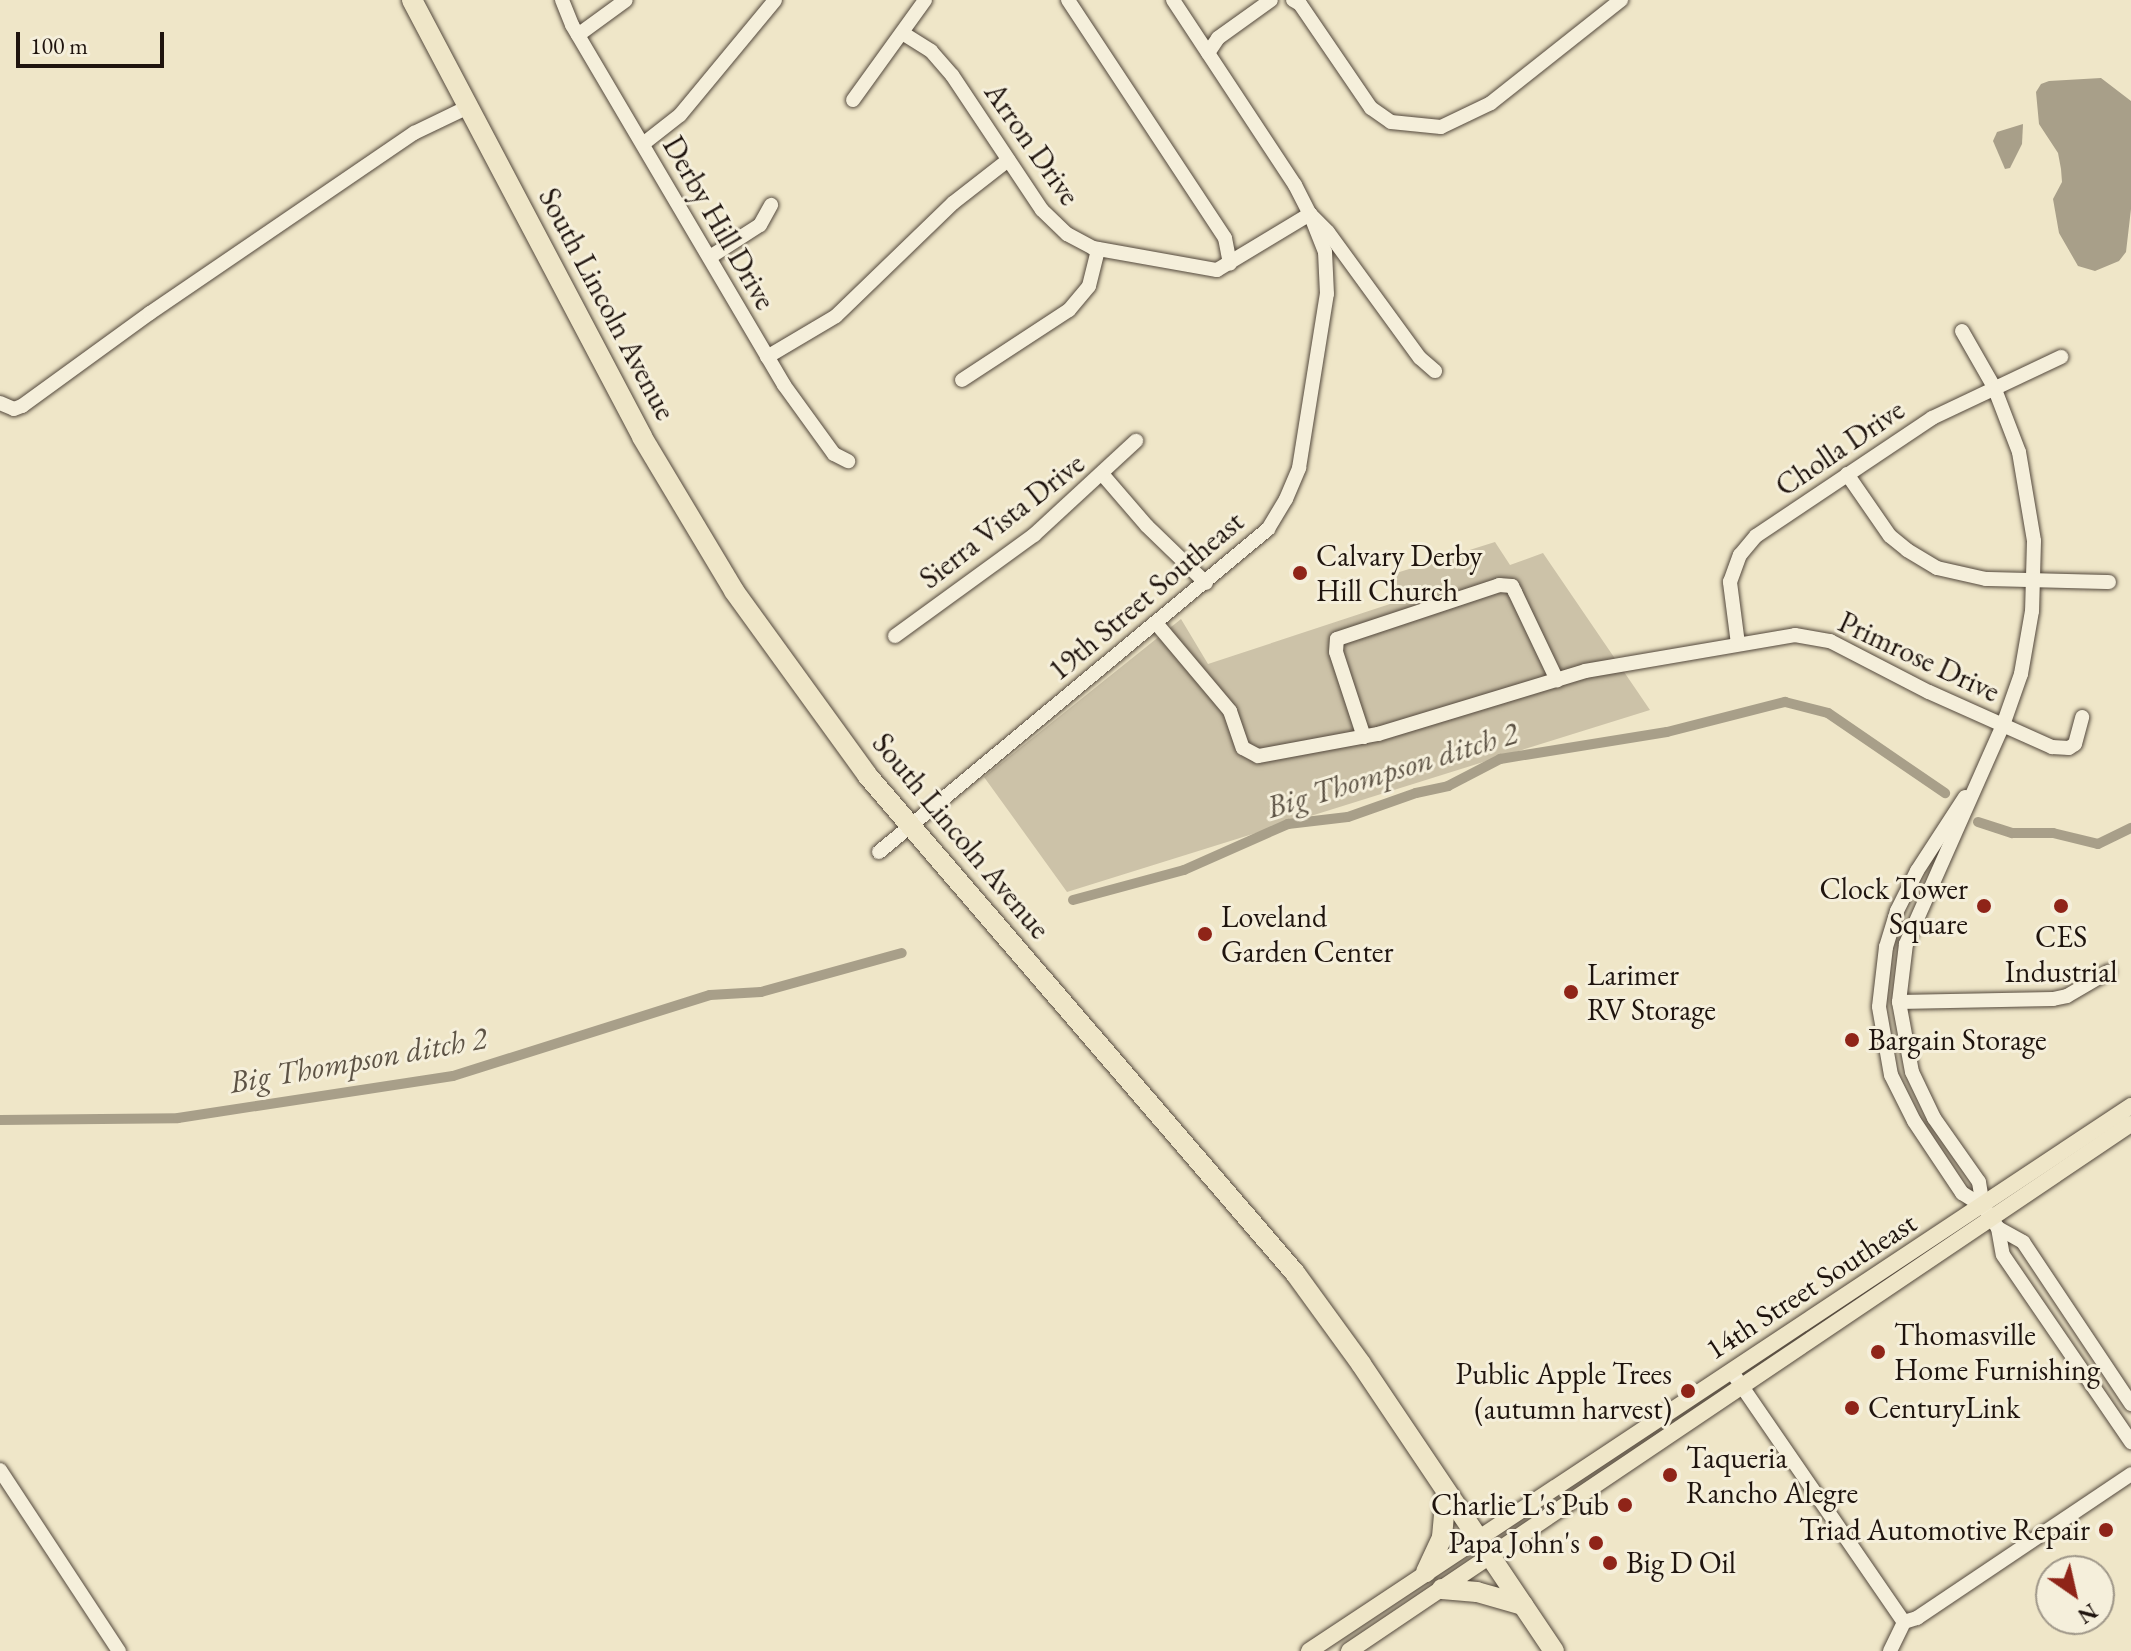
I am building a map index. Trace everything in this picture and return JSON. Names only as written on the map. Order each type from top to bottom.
[{"type":"highway","name":"South Lincoln Avenue","points":[[412,0],[681,506],[734,591],[826,722],[910,826],[1275,1248],[1361,1364],[1554,1651]]},
{"type":"highway","points":[[1426,1572],[1442,1537],[1446,1493]]},
{"type":"highway","points":[[1442,1589],[1477,1592],[1523,1605]]},
{"type":"main road","points":[[1991,1218],[2131,1106]]},
{"type":"main road","points":[[1991,1218],[2131,1124]]},
{"type":"main road","name":"14th Street Southeast","points":[[1349,1651],[1442,1589],[1484,1548],[1732,1372],[1991,1218]]},
{"type":"main road","name":"14th Street Southeast","points":[[1309,1651],[1426,1572],[1484,1548],[1743,1386],[1991,1218]]},
{"type":"street","name":"Derby Hill Drive","points":[[562,0],[578,35],[767,357],[834,454],[848,461]]},
{"type":"street","points":[[578,35],[626,0]]},
{"type":"street","points":[[643,144],[680,115],[775,0]]},
{"type":"street","points":[[853,100],[904,34],[925,0]]},
{"type":"street","points":[[1068,0],[1225,238],[1230,264]]},
{"type":"street","points":[[1173,0],[1310,214],[1328,232],[1420,358],[1435,371]]},
{"type":"street","points":[[1208,53],[1218,38],[1271,0]]},
{"type":"street","points":[[1293,0],[1300,4],[1371,108],[1391,122],[1441,127],[1491,103],[1621,0]]},
{"type":"street","name":"Arron Drive","points":[[904,34],[942,62],[1049,218],[1067,234],[1098,249],[1197,269],[1217,270],[1310,214]]},
{"type":"street","points":[[0,403],[14,409],[22,406],[150,313],[413,134],[470,106]]},
{"type":"street","points":[[767,357],[836,316],[953,203],[1008,160]]},
{"type":"street","points":[[710,257],[760,225],[771,205]]},
{"type":"street","name":"19th Street Southeast","points":[[879,852],[1268,529],[1286,499],[1299,468],[1327,294],[1325,252],[1310,214]]},
{"type":"street","points":[[962,380],[1069,310],[1089,286],[1098,249]]},
{"type":"street","points":[[1962,331],[1994,387],[2024,472],[2032,523],[2034,580],[2021,674],[2003,725],[1906,944],[1899,1002],[1907,1056],[1917,1086],[1934,1118],[1979,1182],[2003,1255],[2131,1442]]},
{"type":"street","name":"Cholla Drive","points":[[1738,644],[1729,590],[1740,555],[1756,536],[1932,418],[2061,357]]},
{"type":"street","name":"Sierra Vista Drive","points":[[895,636],[1034,535],[1058,510],[1103,475],[1136,441]]},
{"type":"street","points":[[1847,474],[1890,536],[1927,563],[1975,578],[2109,582]]},
{"type":"street","points":[[1103,475],[1147,526],[1206,583]]},
{"type":"street","points":[[1364,737],[1336,652],[1337,639],[1499,585],[1512,586],[1557,680]]},
{"type":"street","name":"Primrose Drive","points":[[1156,623],[1230,711],[1243,748],[1252,755],[1283,753],[1364,737],[1557,680],[1624,665],[1795,635],[1821,638],[2052,747],[2069,748],[2079,737],[2082,717]]},
{"type":"street","points":[[1973,787],[1917,871],[1897,911],[1882,963],[1879,1007],[1891,1075],[1904,1104],[1962,1193],[2023,1242],[2131,1404]]},
{"type":"street","points":[[1899,1002],[2053,999],[2067,996],[2108,972]]},
{"type":"street","points":[[1732,1372],[1904,1622]]},
{"type":"street","points":[[0,1470],[119,1651]]},
{"type":"street","points":[[1890,1651],[1904,1622],[1917,1618],[2131,1474]]},
{"type":"shaded area","points":[[2101,78],[2131,101],[2131,209],[2126,252],[2119,261],[2095,271],[2078,266],[2059,233],[2053,199],[2062,182],[2061,169],[2058,153],[2039,124],[2036,92],[2041,84],[2049,81]]},
{"type":"shaded area","points":[[2023,124],[2022,144],[2010,168],[2005,169],[1993,141],[1997,132]]},
{"type":"shaded area","points":[[1495,542],[1510,565],[1543,553],[1650,710],[1067,892],[984,777],[1181,619],[1208,664],[1393,603],[1390,575]]},
{"type":"waterway","name":"Big Thompson ditch 2","points":[[1073,900],[1184,870],[1288,824],[1348,817],[1416,793],[1448,786],[1500,759],[1667,732],[1785,702],[1828,713],[1945,793]]},
{"type":"waterway","name":"Big Thompson ditch 2","points":[[1978,822],[2012,833],[2053,833],[2098,844],[2131,828]]},
{"type":"waterway","name":"Big Thompson ditch 2","points":[[0,1120],[178,1118],[453,1076],[710,995],[761,992],[902,953]]},
{"type":"place","name":"Calvary Derby Hill Church","points":[[1300,573]]},
{"type":"place","name":"Clock Tower Square","points":[[1984,906]]},
{"type":"place","name":"CES Industrial","points":[[2061,906]]},
{"type":"place","name":"Loveland Garden Center","points":[[1205,934]]},
{"type":"place","name":"Larimer RV Storage","points":[[1571,992]]},
{"type":"place","name":"Bargain Storage","points":[[1852,1040]]},
{"type":"place","name":"Thomasville Home Furnishing","points":[[1878,1352]]},
{"type":"place","name":"Public Apple Trees (autumn harvest)","points":[[1688,1391]]},
{"type":"place","name":"CenturyLink","points":[[1852,1408]]},
{"type":"place","name":"Taqueria Rancho Alegre","points":[[1670,1475]]},
{"type":"place","name":"Charlie L's Pub","points":[[1625,1505]]},
{"type":"place","name":"Triad Automotive Repair","points":[[2106,1530]]},
{"type":"place","name":"Papa John's","points":[[1596,1543]]},
{"type":"place","name":"Big D Oil","points":[[1610,1563]]}]
